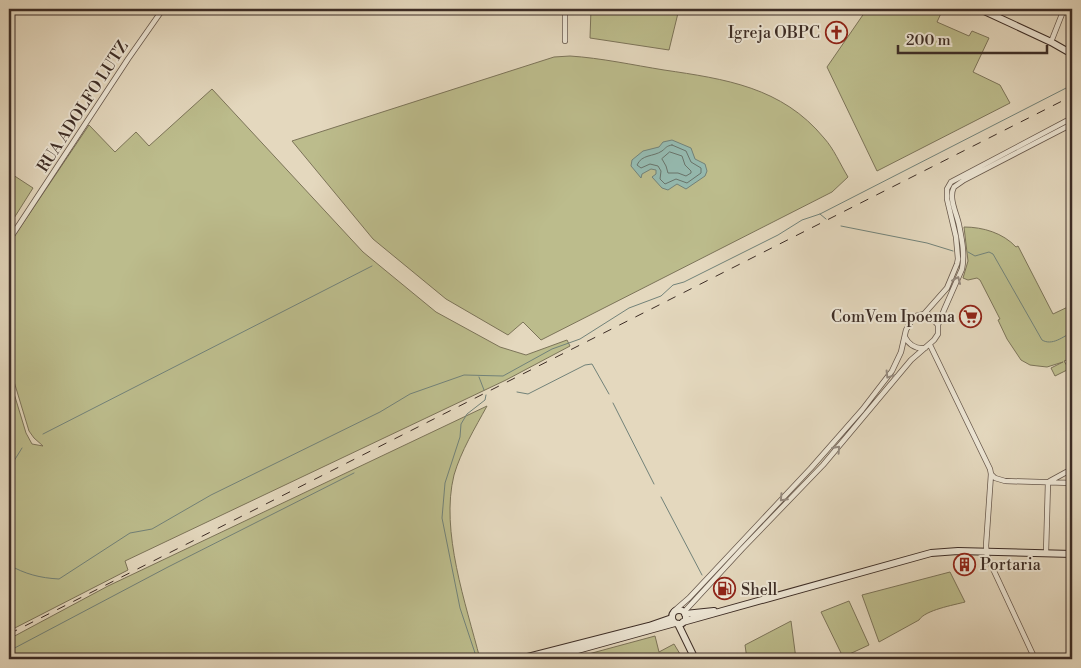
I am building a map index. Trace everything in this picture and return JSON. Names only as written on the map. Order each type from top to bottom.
[{"type":"main road","points":[[980,9],[1051,42],[1072,54]]},
{"type":"main road","points":[[520,659],[649,626],[725,610],[932,553],[948,551],[1072,554]]},
{"type":"main road","points":[[695,659],[676,620],[680,610],[684,613],[725,610]]},
{"type":"main road","points":[[545,659],[676,620],[685,619],[684,613]]},
{"type":"street","name":"RUA ADOLFO LUTZ","points":[[9,240],[163,9]]},
{"type":"street","points":[[565,9],[565,41]]},
{"type":"street","points":[[998,17],[999,9]]},
{"type":"street","points":[[1051,42],[1064,9]]},
{"type":"street","points":[[676,620],[689,598],[811,468],[886,382],[901,352],[906,330],[916,316],[924,314],[947,288],[957,264],[956,237],[947,199],[948,186],[951,182],[1072,118]]},
{"type":"street","points":[[684,613],[742,549],[823,465],[911,360],[928,346],[938,334],[938,326],[964,262],[962,238],[952,191],[964,180],[1072,124]]},
{"type":"street","points":[[924,314],[933,319],[938,326]]},
{"type":"street","points":[[906,330],[905,337],[911,345],[916,348],[928,346]]},
{"type":"street","points":[[928,346],[994,478],[1005,481],[1072,483]]},
{"type":"street","points":[[1048,482],[1072,469]]},
{"type":"street","points":[[991,474],[986,552],[989,562],[1036,659]]},
{"type":"street","points":[[1046,553],[1048,482]]},
{"type":"green space","points":[[591,9],[679,9],[669,50],[590,38]]},
{"type":"green space","points":[[867,9],[943,9],[937,22],[969,36],[972,31],[989,38],[973,72],[1000,85],[1010,103],[877,171],[827,67]]},
{"type":"green space","points":[[570,56],[709,77],[751,88],[771,96],[790,107],[808,121],[828,142],[848,177],[832,192],[541,340],[523,322],[508,335],[446,299],[373,239],[292,141],[554,57]]},
{"type":"green space","points":[[212,89],[363,252],[436,312],[500,347],[526,355],[567,340],[570,346],[506,380],[125,561],[128,570],[9,631],[9,515],[13,500],[9,494],[9,377],[26,433],[32,444],[43,446],[29,431],[9,365],[9,244],[89,125],[115,152],[136,132],[149,146]]},
{"type":"green space","points":[[10,173],[33,188],[9,226],[9,175]]},
{"type":"green space","points":[[964,227],[992,232],[1005,238],[1016,247],[1018,246],[1053,314],[1072,305],[1072,358],[1064,361],[1069,369],[1055,376],[1051,368],[1063,362],[1047,367],[1030,365],[1021,360],[1007,339],[998,320],[1000,319],[980,280],[977,278],[968,280],[963,278],[968,261]]},
{"type":"green space","points":[[487,406],[460,457],[454,475],[450,520],[452,543],[462,591],[480,659],[9,659],[9,639],[108,586]]},
{"type":"green space","points":[[950,572],[965,602],[927,613],[919,620],[879,642],[862,595]]},
{"type":"green space","points":[[849,601],[869,645],[843,657],[821,612]]},
{"type":"green space","points":[[791,621],[796,659],[747,659],[745,645]]},
{"type":"green space","points":[[655,636],[659,652],[674,644],[683,659],[570,659]]},
{"type":"water","points":[[672,140],[691,148],[695,159],[705,164],[707,171],[705,176],[686,189],[677,184],[668,190],[662,188],[652,177],[656,174],[656,170],[651,169],[642,174],[641,178],[631,166],[632,160],[643,151],[659,147],[663,142]]},
{"type":"waterway","points":[[9,565],[33,575],[59,579],[130,533],[152,529],[211,495],[380,412],[410,394],[464,375],[503,376],[552,349],[580,339],[629,308],[661,296],[673,285],[684,282],[778,235],[802,220],[820,214],[1072,85]]},
{"type":"waterway","points":[[820,214],[826,219]]},
{"type":"waterway","points":[[841,226],[927,243],[953,251]]},
{"type":"waterway","points":[[968,252],[975,256],[989,252],[993,254],[1042,340],[1046,342],[1054,341],[1072,332]]},
{"type":"waterway","points":[[43,434],[372,266]]},
{"type":"waterway","points":[[517,392],[528,394],[585,365],[592,364],[609,394]]},
{"type":"waterway","points":[[479,377],[484,390]]},
{"type":"waterway","points":[[477,659],[460,608],[442,518],[445,483],[460,437],[461,424],[467,414],[485,400],[486,395]]},
{"type":"waterway","points":[[613,403],[654,484]]},
{"type":"waterway","points":[[9,469],[22,448]]},
{"type":"waterway","points":[[9,651],[168,567],[354,473]]},
{"type":"waterway","points":[[661,497],[702,575]]},
{"type":"railway","points":[[9,634],[1072,96]]},
{"type":"place","name":"Igreja OBPC","points":[[836,32]]},
{"type":"place","name":"ComVem Ipoema","points":[[971,316]]},
{"type":"place","name":"Portaria","points":[[964,564]]},
{"type":"place","name":"Shell","points":[[725,589]]}]
